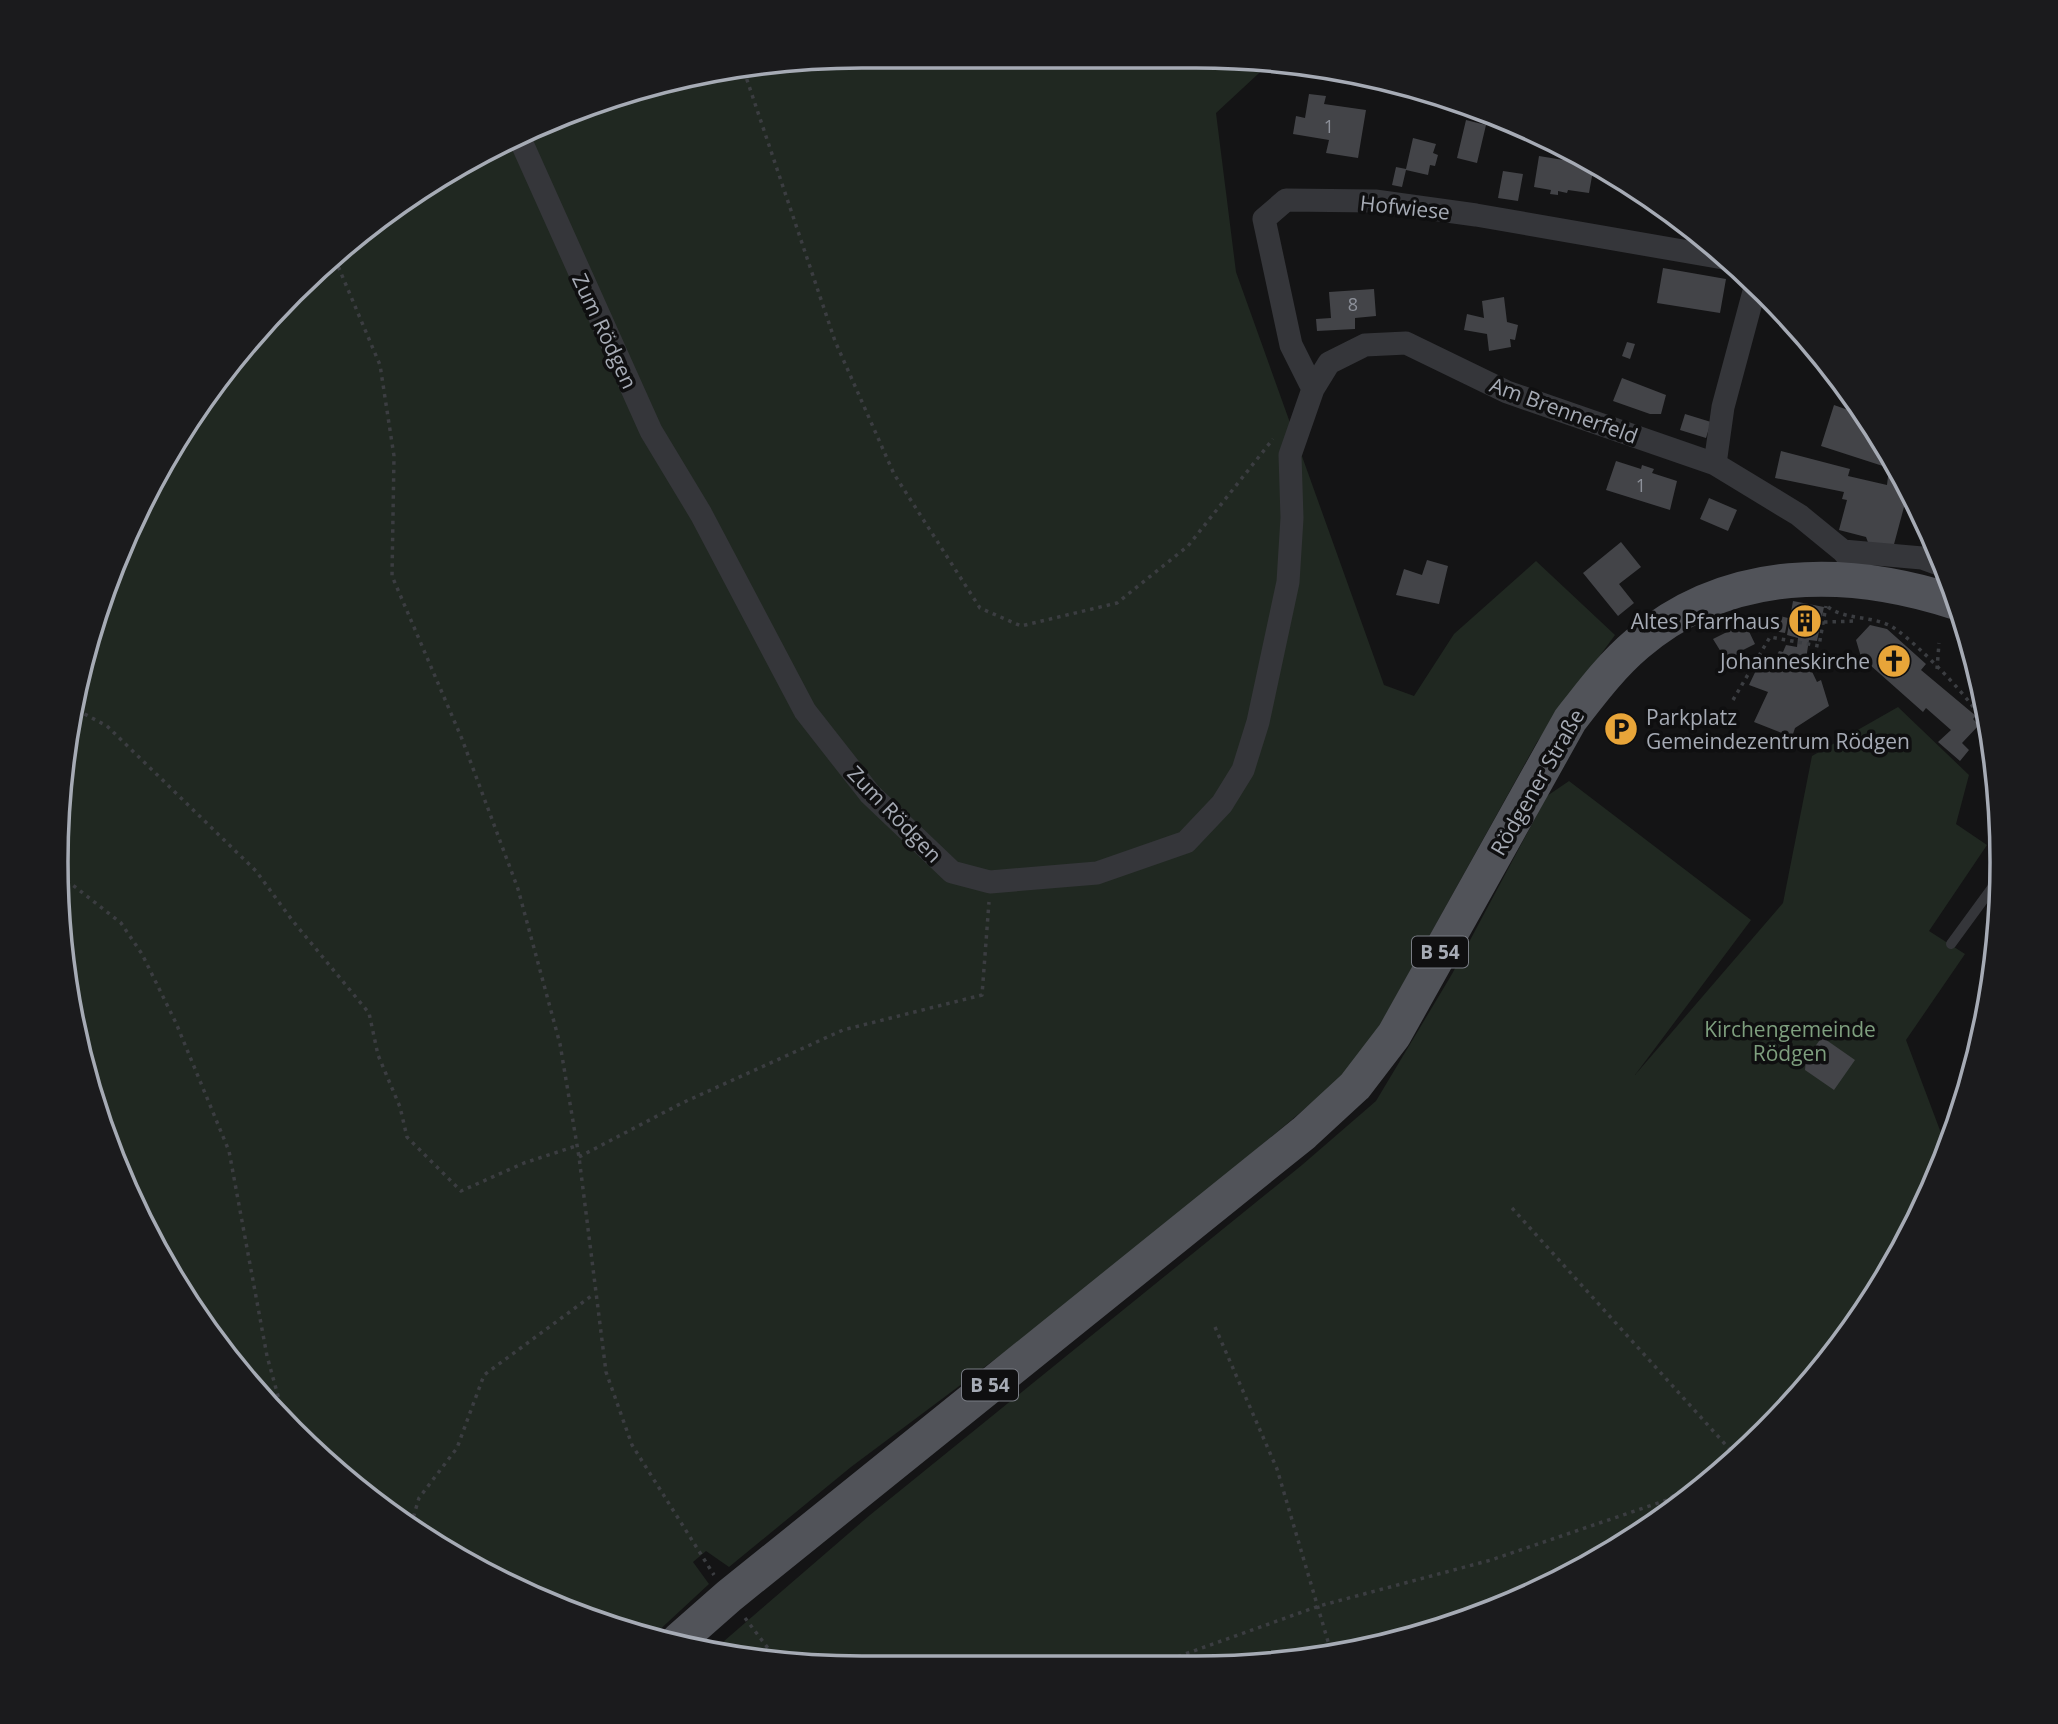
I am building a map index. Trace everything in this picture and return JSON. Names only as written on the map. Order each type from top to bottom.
[{"type":"main road","name":"Rödgener Straße","points":[[729,1596],[1304,1133],[1355,1086],[1394,1035],[1563,730],[1607,673],[1630,651],[1665,623],[1727,593],[1803,578],[1867,581],[1945,600]]},
{"type":"main road","name":"B 54","points":[[685,1635],[729,1596]]},
{"type":"street","name":"Zum Rödgen","points":[[523,145],[651,431],[701,514],[805,711],[870,794],[952,872],[990,882],[1097,873],[1186,842],[1222,804],[1244,770],[1288,582],[1292,518],[1290,455]]},
{"type":"street","name":"Hofwiese","points":[[1313,389],[1291,345],[1264,219],[1286,200],[1400,204],[1709,257]]},
{"type":"street","points":[[1715,464],[1723,407],[1753,297]]},
{"type":"street","name":"Am Brennerfeld","points":[[1290,455],[1313,389],[1329,363],[1365,345],[1406,342],[1507,392],[1715,464],[1799,515],[1843,551],[1867,581]]},
{"type":"street","points":[[1843,551],[1930,561]]},
{"type":"lane","points":[[1951,944],[1989,892]]},
{"type":"path","points":[[746,77],[835,341],[894,474],[979,608],[1021,625],[1117,603],[1188,546],[1279,431]]},
{"type":"path","points":[[338,266],[380,365],[394,456],[392,576],[462,739],[518,889],[559,1044],[579,1157],[606,1372],[632,1445],[729,1596],[770,1650]]},
{"type":"path","points":[[1733,700],[1770,637],[1819,646],[1826,606]]},
{"type":"path","points":[[1839,615],[1893,627],[1974,707]]},
{"type":"path","points":[[1824,622],[1867,621]]},
{"type":"path","points":[[1937,669],[1939,643]]},
{"type":"path","points":[[83,713],[107,726],[256,871],[292,920],[369,1013],[378,1055],[400,1107],[407,1137],[461,1191],[524,1163],[576,1146]]},
{"type":"path","points":[[69,882],[121,923],[142,954],[176,1023],[229,1151],[267,1356],[279,1400]]},
{"type":"path","points":[[579,1157],[680,1104],[843,1030],[982,995],[990,882]]},
{"type":"path","points":[[1512,1208],[1730,1449]]},
{"type":"path","points":[[413,1517],[419,1498],[457,1448],[484,1375],[595,1293]]},
{"type":"path","points":[[1215,1327],[1277,1469],[1329,1644]]},
{"type":"path","points":[[1179,1656],[1319,1606],[1491,1560],[1667,1500],[1681,1491]]},
{"type":"green space","points":[[862,68],[1196,68],[1261,71],[1216,113],[1236,272],[1384,685],[1414,696],[1454,634],[1536,561],[1615,635],[1537,742],[1374,1036],[1339,1080],[1097,1283],[851,1467],[729,1567],[706,1551],[693,1562],[709,1584],[660,1630],[607,1614],[558,1595],[465,1549],[379,1492],[301,1423],[232,1345],[175,1259],[150,1213],[110,1117],[95,1067],[75,966],[68,862],[75,758],[95,657],[110,607],[150,511],[175,465],[232,379],[265,339],[339,265],[379,232],[421,202],[511,150],[607,110],[657,95],[758,75]]},
{"type":"green space","name":"Kirchengemeinde Rödgen","points":[[1898,707],[1969,775],[1956,824],[1987,845],[1929,931],[1965,954],[1906,1040],[1941,1134],[1908,1213],[1883,1259],[1826,1345],[1757,1423],[1679,1492],[1593,1549],[1500,1595],[1401,1629],[1300,1649],[1196,1656],[862,1656],[810,1654],[722,1643],[870,1515],[1302,1165],[1376,1101],[1452,974],[1547,796],[1569,781],[1751,920],[1635,1075],[1783,903],[1812,756]]},
{"type":"building","points":[[1309,94],[1326,96],[1324,104],[1366,110],[1358,158],[1326,153],[1329,140],[1293,134],[1296,116],[1305,118]]},
{"type":"building","points":[[1466,120],[1486,125],[1477,163],[1457,158]]},
{"type":"building","points":[[1413,138],[1436,144],[1433,153],[1438,155],[1435,166],[1430,165],[1428,175],[1406,170],[1402,187],[1392,185],[1396,167],[1406,169]]},
{"type":"building","points":[[1539,156],[1566,160],[1592,175],[1589,193],[1568,190],[1567,193],[1558,191],[1558,195],[1550,194],[1551,190],[1534,187]]},
{"type":"building","points":[[1503,171],[1523,174],[1518,201],[1498,198]]},
{"type":"building","points":[[1663,268],[1726,279],[1720,313],[1657,303]]},
{"type":"building","points":[[1374,289],[1376,316],[1355,318],[1355,329],[1317,331],[1316,319],[1331,318],[1329,292]]},
{"type":"building","points":[[1504,297],[1507,322],[1518,325],[1515,340],[1510,339],[1511,347],[1489,351],[1487,334],[1464,330],[1467,314],[1484,318],[1482,301]]},
{"type":"building","points":[[1627,342],[1635,344],[1630,359],[1622,356]]},
{"type":"building","points":[[1622,378],[1666,395],[1661,414],[1650,414],[1613,401]]},
{"type":"building","points":[[1834,405],[1848,410],[1884,466],[1821,446]]},
{"type":"building","points":[[1685,414],[1711,422],[1706,438],[1680,430]]},
{"type":"building","points":[[1781,451],[1850,469],[1848,476],[1887,485],[1888,475],[1905,505],[1893,548],[1869,545],[1866,537],[1839,530],[1847,500],[1842,499],[1844,492],[1775,478]]},
{"type":"building","points":[[1616,461],[1641,469],[1642,465],[1654,469],[1652,473],[1677,481],[1670,510],[1606,490]]},
{"type":"building","points":[[1709,498],[1737,510],[1728,531],[1700,519]]},
{"type":"building","points":[[1621,542],[1641,567],[1619,584],[1634,603],[1618,616],[1583,573]]},
{"type":"building","points":[[1427,560],[1448,566],[1439,604],[1396,595],[1404,569],[1422,575]]},
{"type":"building","points":[[1793,601],[1824,607],[1817,641],[1809,640],[1806,659],[1817,682],[1821,680],[1829,706],[1795,728],[1792,737],[1754,722],[1768,692],[1749,685],[1759,664],[1775,667],[1773,663],[1779,651],[1783,652],[1786,645],[1797,647],[1798,638],[1787,635]]},
{"type":"building","points":[[1772,614],[1788,618],[1785,633],[1769,630]]},
{"type":"building","points":[[1745,623],[1755,644],[1741,651],[1743,655],[1729,665],[1713,639]]},
{"type":"building","points":[[1870,625],[1887,629],[1926,664],[1921,670],[1976,716],[1973,719],[1977,727],[1962,743],[1969,750],[1960,761],[1938,742],[1951,730],[1926,708],[1923,712],[1861,657],[1856,640]]},
{"type":"building","points":[[1822,1037],[1855,1060],[1834,1090],[1805,1070],[1806,1059]]},
{"type":"place","name":"Altes Pfarrhaus","points":[[1805,621]]},
{"type":"place","name":"Johanneskirche","points":[[1894,661]]},
{"type":"place","name":"Parkplatz Gemeindezentrum Rödgen","points":[[1621,729]]}]
